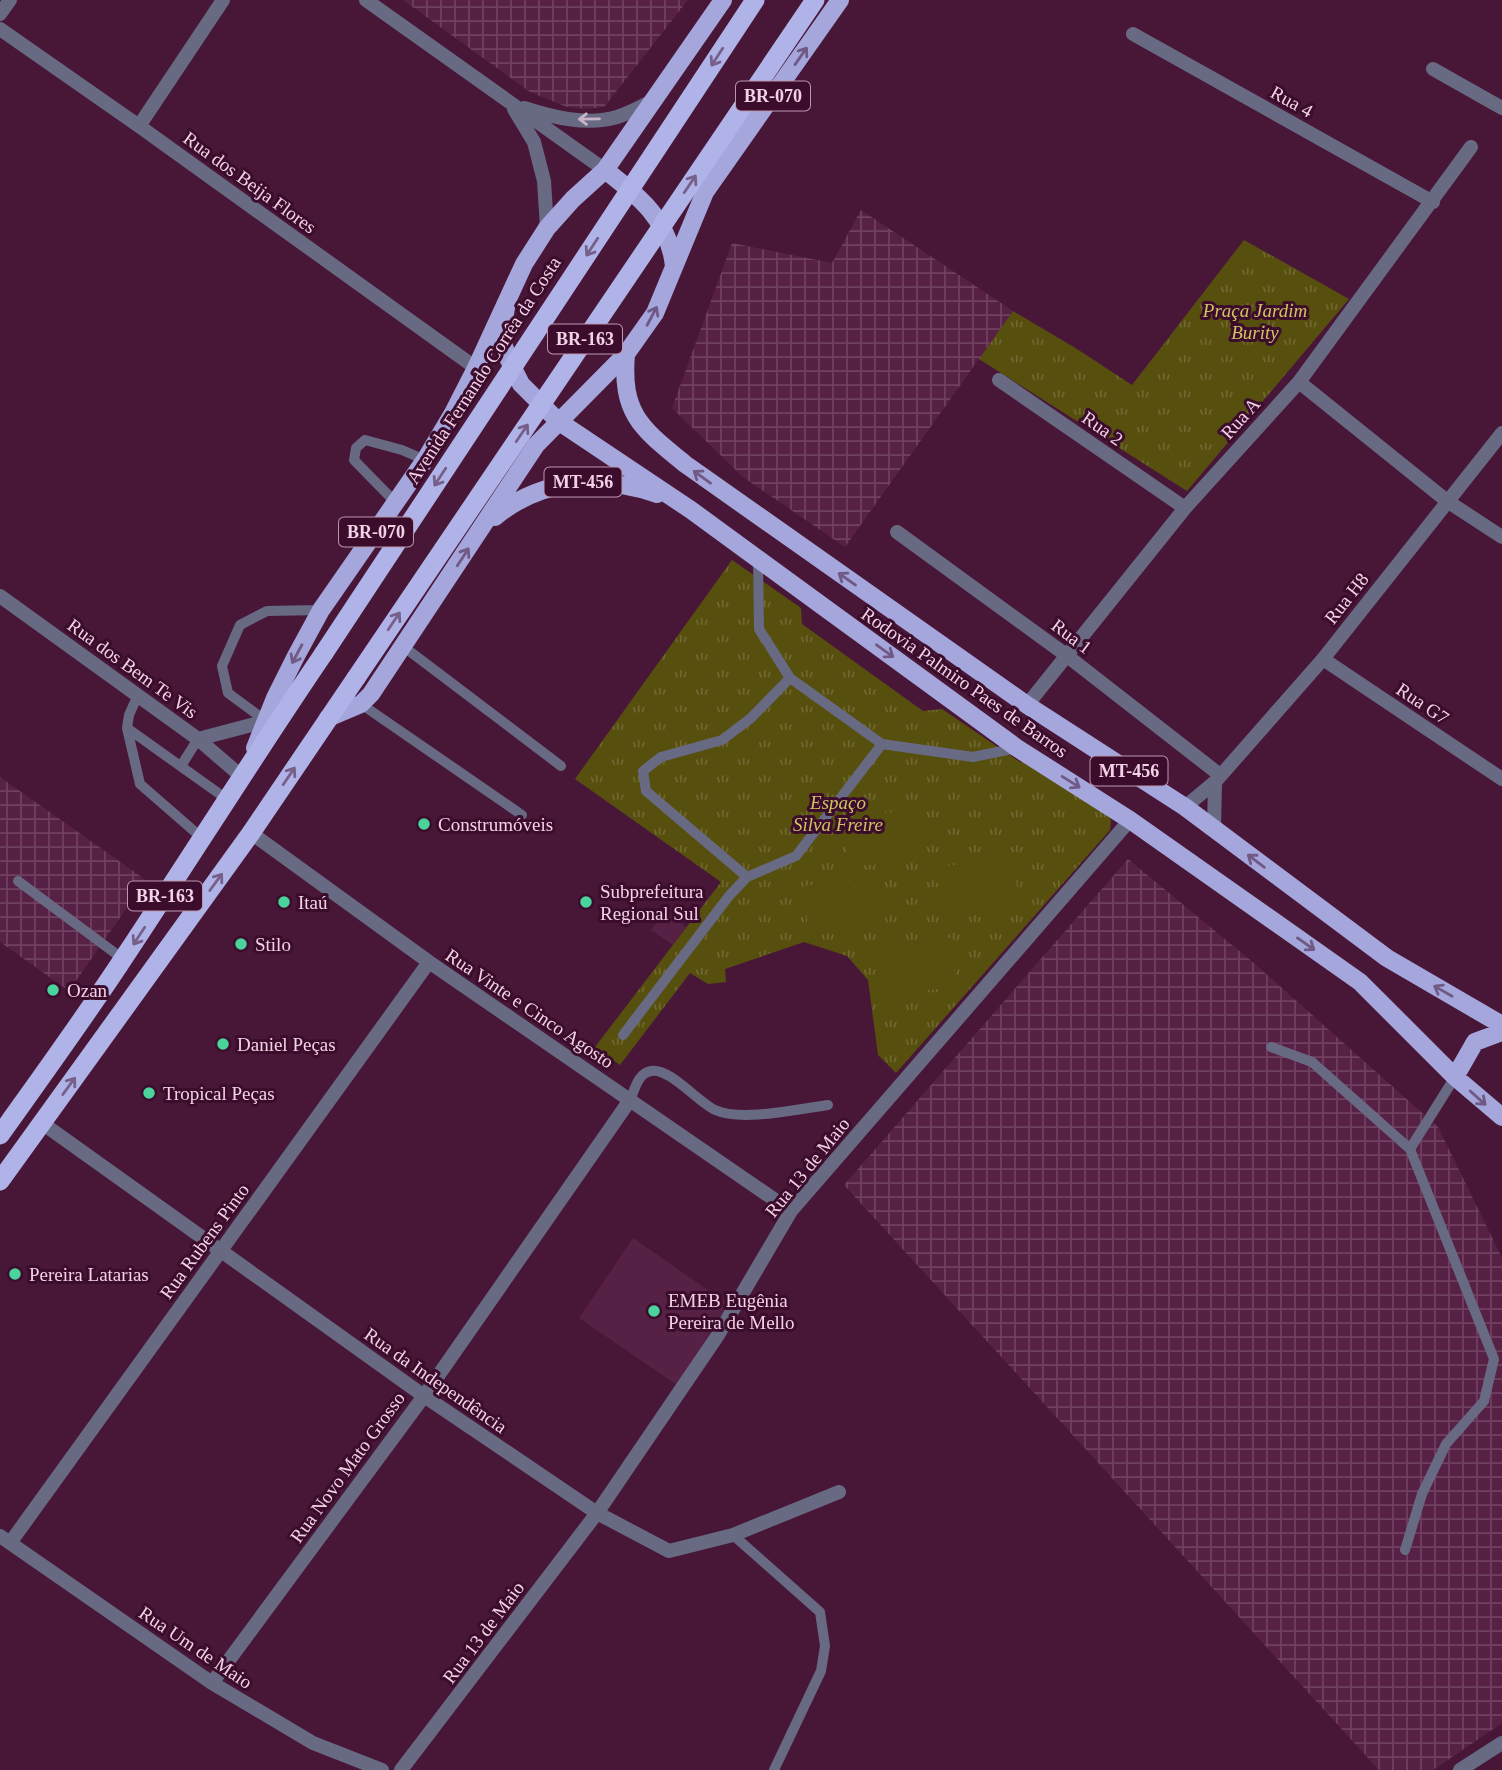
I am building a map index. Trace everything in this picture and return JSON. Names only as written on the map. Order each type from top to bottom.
[{"type":"highway","name":"Avenida Fernando Corrêa da Costa","points":[[0,1135],[123,959],[228,800],[244,770],[755,0]]},
{"type":"highway","name":"BR-163","points":[[0,1181],[251,832],[815,0]]},
{"type":"main road","name":"Avenida Fernando Corrêa da Costa","points":[[244,770],[296,656],[321,610],[425,460],[476,368],[524,264],[547,228],[573,198],[605,170],[723,0]]},
{"type":"main road","name":"BR-070","points":[[328,718],[361,704],[371,694],[537,445],[626,354],[654,313],[705,192],[840,0]]},
{"type":"main road","points":[[605,170],[643,199],[671,246],[674,266]]},
{"type":"main road","name":"BR-070","points":[[507,302],[502,331],[509,360],[526,390],[558,421]]},
{"type":"main road","name":"Rodovia Palmiro Paes de Barros","points":[[626,354],[625,378],[629,406],[643,428],[662,445],[733,499],[1027,705],[1185,807],[1387,958],[1502,1025]]},
{"type":"main road","name":"Rodovia Palmiro Paes de Barros","points":[[558,421],[691,510],[1017,748],[1130,820],[1360,982],[1455,1077],[1502,1117]]},
{"type":"main road","name":"MT-456","points":[[482,528],[518,501],[561,484],[581,482],[631,486],[691,510]]},
{"type":"main road","points":[[1455,1077],[1475,1042],[1502,1032]]},
{"type":"street","points":[[0,14],[10,0]]},
{"type":"street","points":[[139,126],[223,0]]},
{"type":"street","points":[[366,0],[605,170]]},
{"type":"street","name":"Rua dos Beija Flores","points":[[0,29],[476,368]]},
{"type":"street","name":"Rua 4","points":[[1133,34],[1433,202]]},
{"type":"street","points":[[1433,69],[1502,108]]},
{"type":"street","points":[[512,105],[557,118],[588,120],[614,118],[654,101]]},
{"type":"street","points":[[512,105],[534,142],[544,181],[547,228]]},
{"type":"street","name":"Rua A","points":[[1027,705],[1185,508],[1299,382],[1471,147]]},
{"type":"street","name":"Rua 2","points":[[999,380],[1185,508]]},
{"type":"street","points":[[1299,382],[1447,501],[1502,537]]},
{"type":"street","name":"Rua H8","points":[[1185,807],[1218,778],[1323,659],[1502,433]]},
{"type":"street","name":"Rua 1","points":[[897,532],[1066,655],[1218,778]]},
{"type":"street","name":"Rua dos Bem Te Vis","points":[[0,596],[244,770]]},
{"type":"street","name":"Rua G7","points":[[1323,659],[1502,779]]},
{"type":"street","points":[[198,739],[265,721]]},
{"type":"street","points":[[1214,829],[1218,778]]},
{"type":"street","name":"Rua 13 de Maio","points":[[401,1770],[597,1513],[718,1335],[791,1211],[1130,820]]},
{"type":"street","name":"Rua Vinte e Cinco Agosto","points":[[251,832],[429,962],[791,1211]]},
{"type":"street","name":"Rua Rubens Pinto","points":[[5,1540],[220,1252],[429,962]]},
{"type":"street","name":"Rua Novo Mato Grosso","points":[[212,1683],[424,1396],[630,1100]]},
{"type":"street","name":"Rua da Independência","points":[[42,1123],[424,1396],[597,1513],[668,1550],[733,1535],[839,1492]]},
{"type":"street","name":"Rua Um de Maio","points":[[5,1540],[212,1683],[313,1743],[382,1770]]},
{"type":"street","points":[[1460,1770],[1502,1744]]},
{"type":"lane","points":[[396,503],[354,460],[356,448],[365,440],[402,450],[425,460]]},
{"type":"lane","points":[[758,559],[759,629],[790,678],[882,744],[974,757],[1017,748]]},
{"type":"lane","points":[[265,721],[228,693],[222,666],[240,625],[267,611],[321,610]]},
{"type":"lane","points":[[404,647],[561,766]]},
{"type":"lane","points":[[747,877],[646,791],[643,771],[661,757],[723,740],[751,718],[790,678]]},
{"type":"lane","points":[[138,695],[129,715],[127,728],[140,784],[202,838]]},
{"type":"lane","points":[[361,704],[522,815]]},
{"type":"lane","points":[[127,728],[228,800]]},
{"type":"lane","points":[[181,766],[198,739]]},
{"type":"lane","points":[[623,1035],[729,896],[747,877],[796,856],[882,744]]},
{"type":"lane","points":[[18,881],[123,959]]},
{"type":"lane","points":[[1271,1047],[1312,1062],[1410,1149],[1494,1359],[1484,1401],[1446,1444],[1422,1494],[1405,1550]]},
{"type":"lane","points":[[630,1100],[640,1077],[652,1070],[663,1072],[713,1110],[734,1116],[828,1105]]},
{"type":"lane","points":[[1410,1149],[1455,1077]]},
{"type":"lane","points":[[733,1535],[820,1612],[825,1646],[821,1671],[775,1770]]},
{"type":"shaded area","points":[[403,0],[688,0],[604,107],[587,109],[567,107],[530,92]]},
{"type":"shaded area","points":[[861,210],[1013,311],[845,547],[743,477],[672,408],[732,243],[832,263]]},
{"type":"shaded area","points":[[0,777],[146,880],[69,991],[0,942]]},
{"type":"shaded area","points":[[1128,859],[1255,964],[1438,1127],[1502,1258],[1502,1723],[1433,1770],[1379,1770],[844,1185]]},
{"type":"shaded area","points":[[665,912],[686,927],[673,945],[651,930]]},
{"type":"shaded area","name":"EMEB Eugênia Pereira de Mello","points":[[633,1238],[728,1304],[677,1385],[579,1318]]},
{"type":"green space","name":"Praça Jardim Burity","points":[[1244,240],[1349,299],[1187,491],[979,359],[1013,311],[1132,385]]},
{"type":"green space","name":"Espaço Silva Freire","points":[[732,560],[801,608],[802,624],[923,711],[942,709],[1020,762],[1031,762],[1106,813],[1111,820],[1110,830],[896,1073],[878,1055],[868,980],[847,956],[804,942],[725,969],[726,982],[708,984],[690,973],[620,1065],[595,1047],[721,882],[575,779]]},
{"type":"green space","points":[[921,809],[927,858],[849,867],[844,818]]},
{"type":"green space","points":[[1014,859],[1019,908],[942,917],[936,867]]},
{"type":"green space","points":[[880,877],[886,926],[809,935],[803,886]]},
{"type":"green space","points":[[951,938],[956,987],[879,995],[874,946]]},
{"type":"place","name":"Construmóveis","points":[[424,824]]},
{"type":"place","name":"Itaú","points":[[284,902]]},
{"type":"place","name":"Subprefeitura Regional Sul","points":[[586,902]]},
{"type":"place","name":"Stilo","points":[[241,944]]},
{"type":"place","name":"Ozan","points":[[53,990]]},
{"type":"place","name":"Daniel Peças","points":[[223,1044]]},
{"type":"place","name":"Tropical Peças","points":[[149,1093]]},
{"type":"place","name":"Pereira Latarias","points":[[15,1274]]},
{"type":"place","name":"EMEB Eugênia Pereira de Mello","points":[[654,1311]]}]
